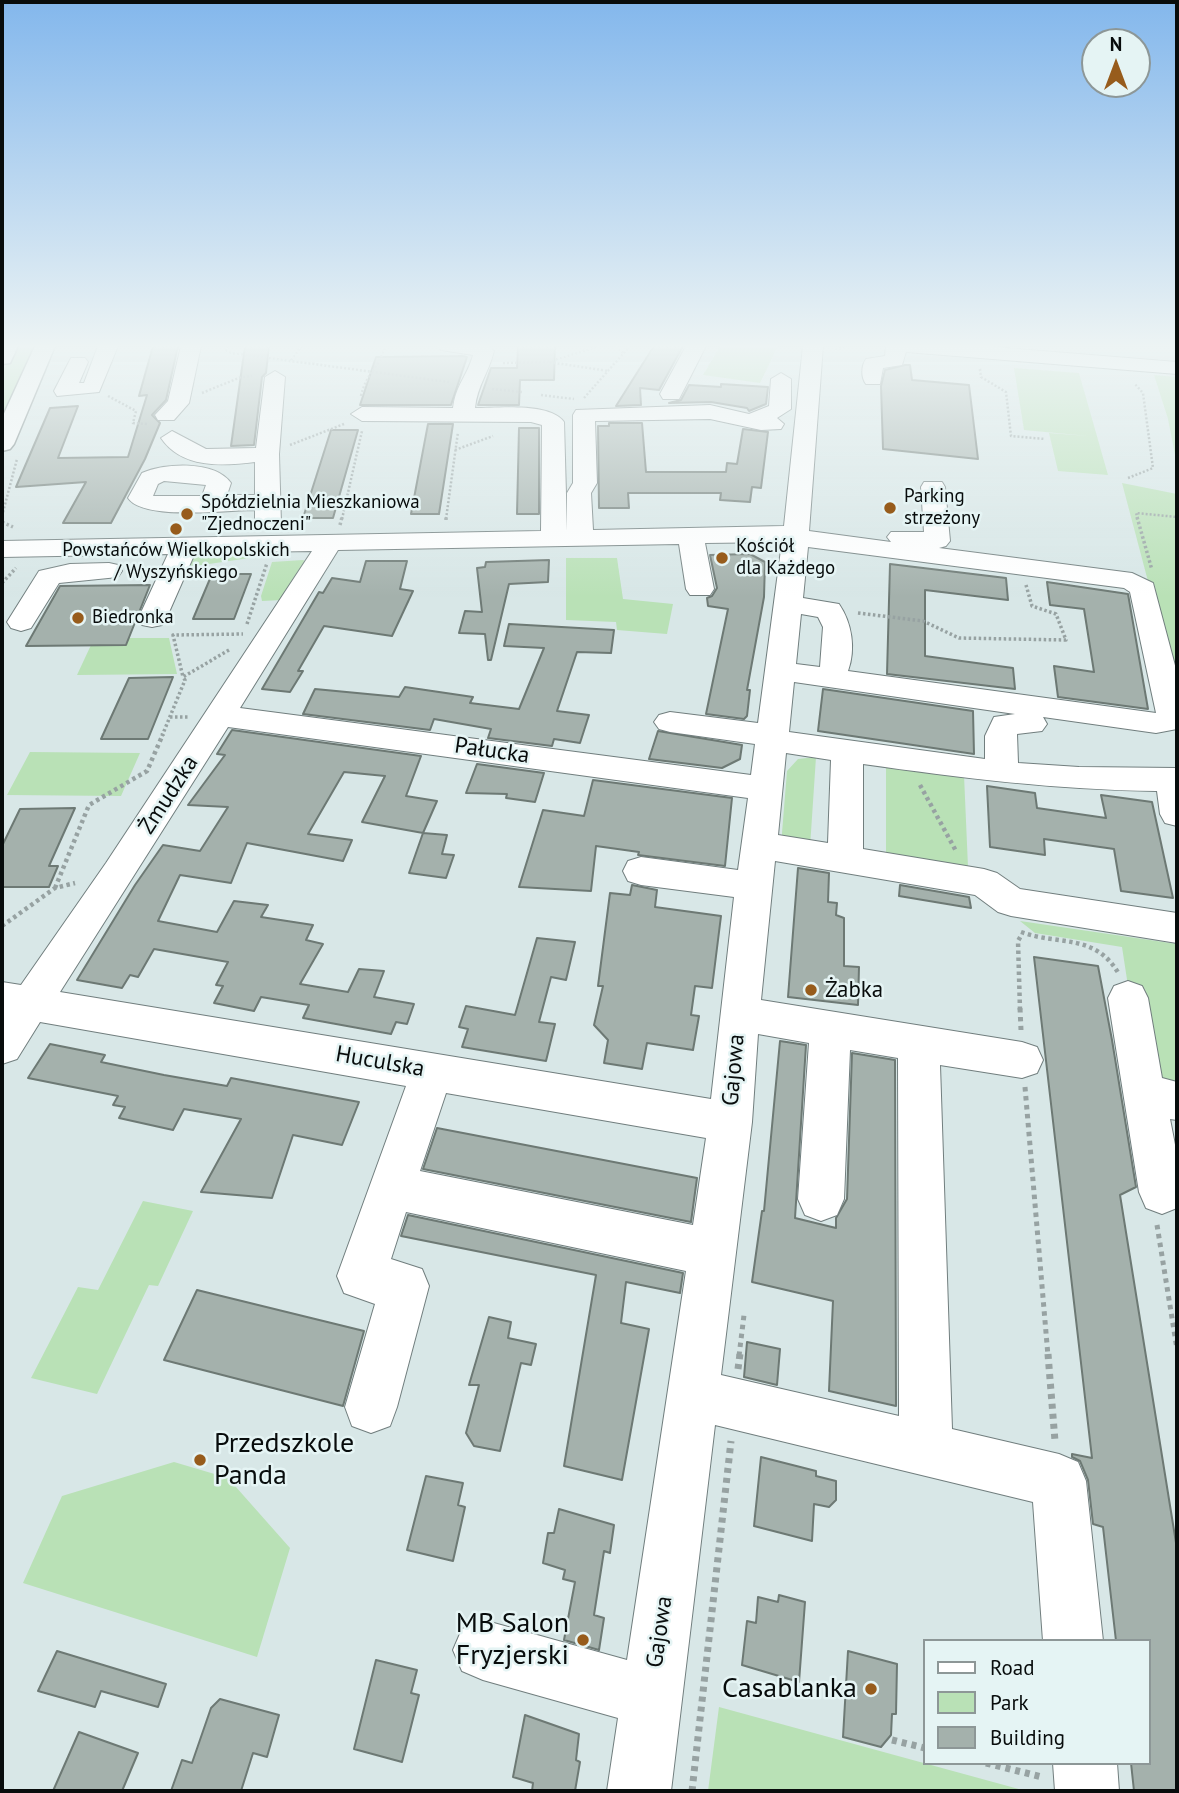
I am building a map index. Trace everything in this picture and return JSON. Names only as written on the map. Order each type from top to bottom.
[{"type":"street","points":[[172,430],[181,449],[195,456],[267,454]]},
{"type":"street","points":[[266,549],[270,519],[267,454],[270,430]]},
{"type":"street","points":[[553,430],[554,538]]},
{"type":"street","points":[[580,538],[579,493],[585,482],[584,430]]},
{"type":"street","name":"Gajowa","points":[[639,1791],[730,1122],[755,865],[780,671],[808,607],[794,530],[805,430]]},
{"type":"street","points":[[2,549],[185,546],[266,549],[335,536],[691,537],[794,530],[937,541],[933,487]]},
{"type":"street","points":[[212,502],[268,502]]},
{"type":"street","points":[[780,671],[1156,723],[1167,721],[1172,715],[1143,589],[1132,581],[812,540],[794,530]]},
{"type":"street","name":"Żmudzka","points":[[2,1045],[16,1001],[119,873],[335,536]]},
{"type":"street","points":[[691,537],[700,589]]},
{"type":"street","points":[[152,618],[185,546]]},
{"type":"street","points":[[21,622],[44,582],[58,574],[173,570]]},
{"type":"street","points":[[808,607],[837,627],[835,668]]},
{"type":"street","name":"Pałucka","points":[[220,716],[764,788]]},
{"type":"street","points":[[670,722],[1003,773],[1079,779],[1176,796]]},
{"type":"street","points":[[1003,773],[999,738],[1005,724],[1031,724]]},
{"type":"street","points":[[845,859],[847,760]]},
{"type":"street","points":[[641,871],[845,859],[984,883],[1017,918],[1177,929]]},
{"type":"street","points":[[1128,998],[1160,1097],[1162,1192]]},
{"type":"street","name":"Huculska","points":[[16,1001],[730,1122]]},
{"type":"street","points":[[739,1014],[1023,1060]]},
{"type":"street","points":[[821,1199],[830,1029]]},
{"type":"street","points":[[919,1044],[926,1450]]},
{"type":"street","points":[[370,1407],[405,1286],[361,1276],[432,1071]]},
{"type":"street","points":[[392,1187],[712,1253]]},
{"type":"street","points":[[693,1394],[1059,1481],[1073,1639]]},
{"type":"street","points":[[483,1650],[651,1697]]},
{"type":"path","points":[[267,454],[322,430]]},
{"type":"path","points":[[335,536],[363,430]]},
{"type":"path","points":[[445,527],[459,430]]},
{"type":"path","points":[[1010,430],[1011,436],[1045,439]]},
{"type":"path","points":[[1128,478],[1153,468],[1148,430]]},
{"type":"path","points":[[456,450],[494,435]]},
{"type":"path","points":[[183,677],[240,645],[266,549]]},
{"type":"path","points":[[808,607],[923,621],[960,639],[1066,640],[1056,614],[1032,606],[1023,579]]},
{"type":"path","points":[[55,888],[89,804],[147,771],[185,680],[173,635],[243,634]]},
{"type":"path","points":[[907,759],[971,881]]},
{"type":"path","points":[[2,926],[55,888],[119,873]]},
{"type":"path","points":[[1059,1481],[1023,1060],[1017,918],[1100,947],[1112,957],[1128,998]]},
{"type":"path","points":[[1162,1192],[1154,1203],[1177,1349]]},
{"type":"path","points":[[891,1740],[923,1748]]},
{"type":"path","points":[[997,1765],[1086,1781]]},
{"type":"green space","points":[[1024,430],[1095,430],[1108,475],[1058,471],[1049,433],[1088,436]]},
{"type":"green space","points":[[1170,430],[1177,430],[1177,465]]},
{"type":"green space","points":[[1122,483],[1177,494],[1177,691]]},
{"type":"green space","points":[[267,551],[263,556],[182,568],[192,556],[200,553]]},
{"type":"green space","points":[[566,558],[617,558],[623,599],[673,604],[667,634],[617,630],[616,622],[566,620]]},
{"type":"green space","points":[[272,562],[307,562],[282,600],[262,601],[261,596]]},
{"type":"green space","points":[[129,638],[169,638],[177,674],[77,675],[91,645],[126,645]]},
{"type":"green space","points":[[30,752],[140,753],[121,796],[7,795]]},
{"type":"green space","points":[[816,757],[810,847],[782,839],[782,833],[787,771],[798,759]]},
{"type":"green space","points":[[886,762],[964,775],[968,867],[886,856]]},
{"type":"green space","points":[[1020,921],[1177,944],[1177,1092],[1165,1086],[1157,1073],[1145,989],[1128,986],[1122,947],[1035,933]]},
{"type":"green space","points":[[143,1201],[193,1211],[158,1286],[149,1285],[97,1394],[31,1378],[78,1287],[98,1290]]},
{"type":"green space","points":[[174,1462],[228,1478],[290,1548],[257,1657],[23,1583],[62,1496]]},
{"type":"green space","points":[[719,1707],[923,1765],[1026,1791],[708,1791]]},
{"type":"building","points":[[41,430],[69,430],[58,458],[128,457],[136,430],[157,430],[111,523],[63,523],[86,482],[16,487]]},
{"type":"building","points":[[233,430],[256,430],[254,445],[231,446]]},
{"type":"building","points":[[331,430],[358,430],[333,518],[303,518]]},
{"type":"building","points":[[427,430],[452,430],[439,514],[411,514]]},
{"type":"building","points":[[519,430],[539,430],[539,514],[517,514]]},
{"type":"building","points":[[598,430],[643,430],[646,472],[726,472],[727,463],[737,464],[743,430],[768,432],[761,488],[752,487],[750,502],[720,500],[721,493],[628,493],[629,508],[599,508]]},
{"type":"building","points":[[882,430],[974,430],[978,459],[883,449]]},
{"type":"building","points":[[750,554],[765,562],[764,597],[747,690],[750,690],[747,716],[744,719],[706,714],[728,609],[708,606],[707,598],[712,596],[717,588],[710,555]]},
{"type":"building","points":[[549,560],[548,582],[509,584],[491,660],[488,660],[485,634],[459,633],[465,611],[482,612],[477,568],[485,567],[486,562]]},
{"type":"building","points":[[366,561],[407,561],[400,589],[413,591],[392,636],[324,626],[298,671],[303,671],[290,692],[262,689],[319,592],[323,593],[332,578],[360,582]]},
{"type":"building","points":[[890,564],[1006,578],[1008,600],[925,590],[925,656],[1013,668],[1015,689],[887,674]]},
{"type":"building","points":[[212,574],[251,574],[234,619],[193,619]]},
{"type":"building","points":[[1047,582],[1128,594],[1148,709],[1058,697],[1054,666],[1094,672],[1084,609],[1050,605]]},
{"type":"building","name":"Biedronka","points":[[150,585],[126,645],[26,646],[60,586]]},
{"type":"building","points":[[509,624],[614,630],[611,653],[577,652],[557,711],[589,715],[580,743],[554,739],[552,746],[488,738],[491,729],[434,719],[430,730],[303,714],[315,689],[399,697],[405,687],[473,697],[470,703],[519,709],[544,648],[504,646]]},
{"type":"building","points":[[173,677],[148,739],[101,739],[129,678]]},
{"type":"building","points":[[823,689],[973,711],[974,754],[818,731]]},
{"type":"building","points":[[232,730],[421,756],[406,796],[437,801],[423,833],[362,822],[385,776],[344,772],[308,834],[352,840],[343,861],[247,843],[231,883],[180,875],[158,921],[217,932],[234,901],[268,905],[261,917],[313,925],[306,940],[323,944],[300,984],[348,992],[359,969],[384,971],[374,997],[414,1004],[407,1024],[396,1022],[391,1034],[303,1018],[309,1005],[261,997],[254,1011],[214,1003],[223,986],[216,985],[228,962],[154,949],[138,977],[130,975],[122,988],[77,980],[135,885],[163,845],[200,851],[228,807],[188,805],[225,755],[217,754]]},
{"type":"building","points":[[658,731],[742,745],[740,759],[722,768],[649,759]]},
{"type":"building","points":[[477,764],[544,773],[535,802],[506,798],[507,794],[466,793]]},
{"type":"building","points":[[593,780],[732,798],[725,866],[638,855],[639,852],[596,846],[591,891],[519,887],[543,810],[584,816]]},
{"type":"building","points":[[987,786],[1035,793],[1037,808],[1106,818],[1101,795],[1152,802],[1173,898],[1121,891],[1114,849],[1044,839],[1045,855],[990,847]]},
{"type":"building","points":[[75,808],[49,866],[58,866],[49,887],[2,887],[2,846],[20,809]]},
{"type":"building","points":[[423,833],[447,835],[442,854],[454,855],[446,878],[409,873]]},
{"type":"building","points":[[798,868],[829,873],[828,902],[837,903],[836,915],[844,918],[844,966],[859,967],[858,1005],[788,997]]},
{"type":"building","points":[[632,885],[657,890],[655,907],[721,916],[712,988],[695,986],[691,1015],[699,1016],[693,1050],[647,1043],[642,1069],[604,1063],[608,1040],[594,1025],[603,986],[598,986],[610,893],[630,895]]},
{"type":"building","points":[[900,885],[969,897],[971,908],[899,896]]},
{"type":"building","points":[[537,938],[575,942],[566,980],[551,977],[539,1022],[555,1024],[546,1061],[462,1047],[468,1029],[459,1027],[466,1006],[515,1015]]},
{"type":"building","points":[[1034,957],[1098,966],[1112,1040],[1136,1187],[1120,1195],[1177,1549],[1177,1791],[1134,1791],[1131,1765],[1151,1765],[1151,1639],[1116,1639],[1103,1527],[1093,1524],[1088,1480],[1080,1461],[1072,1457],[1072,1454],[1092,1458]]},
{"type":"building","points":[[780,1041],[806,1045],[795,1218],[836,1228],[836,1218],[847,1199],[852,1053],[895,1060],[896,1406],[829,1391],[833,1301],[752,1282],[764,1211]]},
{"type":"building","points":[[50,1044],[105,1055],[101,1062],[164,1075],[227,1086],[231,1078],[359,1102],[342,1145],[293,1135],[272,1198],[201,1192],[241,1119],[184,1109],[173,1130],[119,1118],[125,1107],[113,1105],[118,1096],[28,1078]]},
{"type":"building","points":[[437,1128],[697,1178],[691,1222],[423,1169]]},
{"type":"building","points":[[408,1215],[683,1273],[680,1293],[626,1282],[621,1323],[649,1329],[622,1480],[564,1466],[596,1275],[401,1236]]},
{"type":"building","points":[[197,1290],[364,1331],[343,1406],[164,1360]]},
{"type":"building","points":[[489,1317],[511,1322],[508,1338],[536,1344],[531,1365],[521,1363],[500,1451],[474,1446],[466,1433],[479,1385],[469,1385]]},
{"type":"building","points":[[747,1342],[780,1349],[777,1385],[744,1377]]},
{"type":"building","points":[[761,1457],[816,1471],[816,1476],[836,1481],[836,1500],[829,1507],[814,1504],[812,1541],[754,1526]]},
{"type":"building","points":[[426,1476],[463,1483],[458,1505],[465,1507],[453,1561],[407,1550]]},
{"type":"building","points":[[559,1509],[614,1525],[610,1553],[604,1551],[594,1615],[604,1618],[599,1650],[564,1640],[575,1582],[563,1579],[565,1570],[543,1563],[548,1533],[554,1533]]},
{"type":"building","points":[[779,1595],[805,1602],[799,1682],[742,1665],[747,1621],[756,1623],[758,1597],[778,1602]]},
{"type":"building","points":[[57,1651],[166,1684],[158,1707],[101,1691],[95,1707],[38,1691]]},
{"type":"building","name":"Casablanka","points":[[848,1651],[897,1664],[896,1714],[892,1714],[891,1735],[881,1747],[843,1737]]},
{"type":"building","points":[[376,1660],[417,1670],[411,1693],[419,1695],[402,1762],[354,1749]]},
{"type":"building","points":[[220,1699],[279,1715],[267,1757],[253,1753],[241,1791],[171,1791],[182,1760],[192,1763],[211,1708]]},
{"type":"building","points":[[525,1715],[579,1734],[576,1760],[580,1762],[575,1791],[532,1791],[533,1783],[513,1777]]},
{"type":"building","points":[[79,1732],[138,1753],[122,1791],[53,1791]]},
{"type":"place","name":"Parking strzeżony","points":[[890,508]]},
{"type":"place","name":"Spółdzielnia Mieszkaniowa \"Zjednoczeni\"","points":[[187,514]]},
{"type":"place","name":"Powstańców Wielkopolskich / Wyszyńskiego","points":[[176,529]]},
{"type":"place","name":"Kościół dla Każdego","points":[[722,558]]},
{"type":"place","name":"Biedronka","points":[[78,618]]},
{"type":"place","name":"Żabka","points":[[811,990]]},
{"type":"place","name":"Przedszkole Panda","points":[[200,1460]]},
{"type":"place","name":"MB Salon Fryzjerski","points":[[583,1640]]},
{"type":"place","name":"Casablanka","points":[[871,1689]]}]
